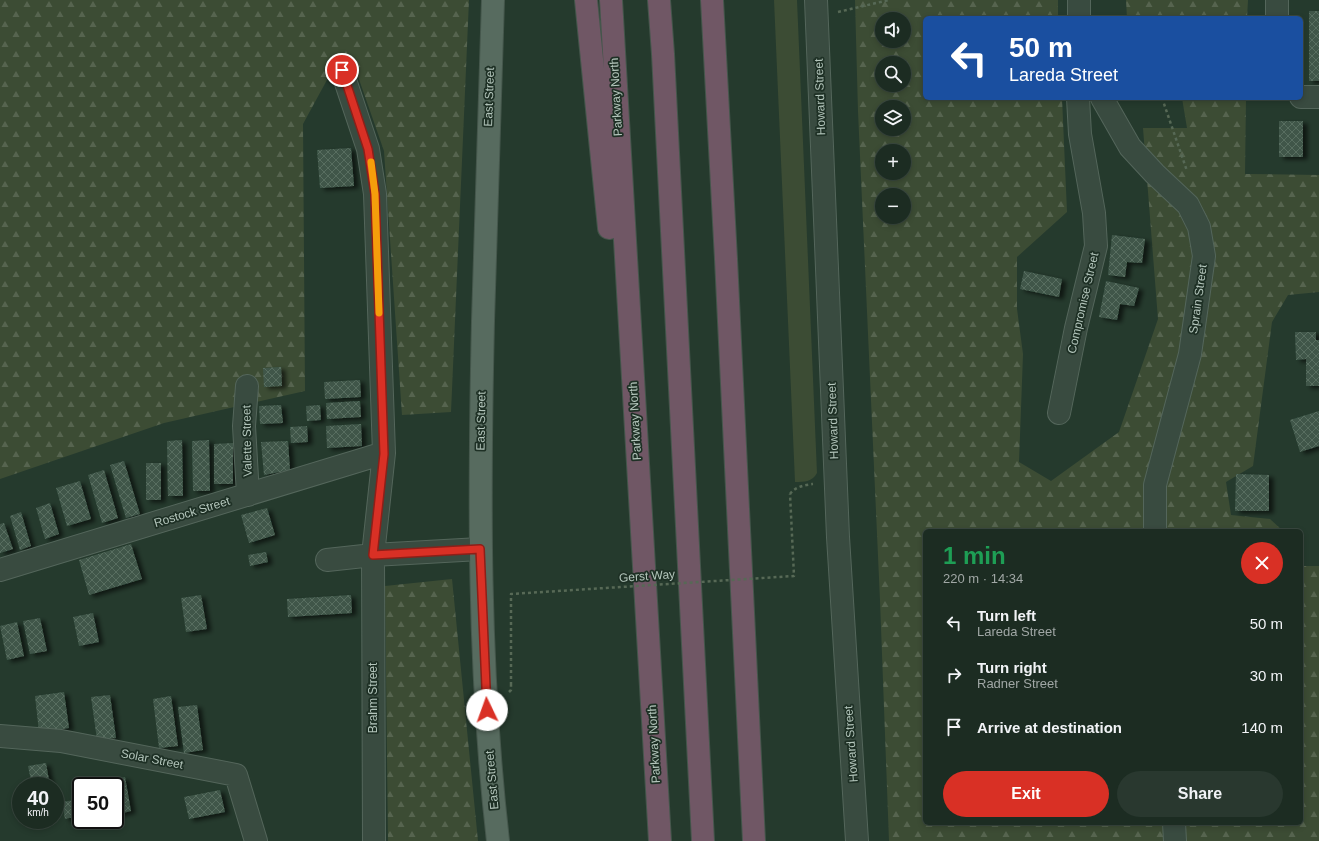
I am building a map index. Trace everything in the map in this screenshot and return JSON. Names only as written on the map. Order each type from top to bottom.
[{"type":"highway","points":[[586,0],[642,549]]},
{"type":"highway","name":"Parkway North","points":[[611,0],[660,841]]},
{"type":"highway","points":[[659,0],[703,841]]},
{"type":"highway","points":[[714,7],[754,841]]},
{"type":"main road","name":"East Street","points":[[493,0],[480,442],[480,549],[486,696],[493,797],[498,841]]},
{"type":"street","points":[[1079,0],[1079,16]]},
{"type":"street","points":[[1277,0],[1277,16]]},
{"type":"street","name":"Howard Street","points":[[816,8],[838,529],[857,841]]},
{"type":"street","name":"Brahm Street","points":[[342,70],[368,149],[375,194],[384,454],[373,555],[374,841]]},
{"type":"street","points":[[1303,97],[1319,97]]},
{"type":"street","name":"Compromise Street","points":[[1059,413],[1076,328],[1096,246],[1094,213],[1080,134],[1078,100]]},
{"type":"street","name":"Sprain Street","points":[[1103,100],[1130,147],[1155,174],[1188,205],[1199,227],[1204,256],[1190,354],[1155,485],[1155,529]]},
{"type":"street","name":"Valette Street","points":[[247,386],[244,426],[248,495]]},
{"type":"street","name":"Rostock Street","points":[[0,570],[384,454]]},
{"type":"street","points":[[327,560],[373,555],[480,549]]},
{"type":"street","name":"Solar Street","points":[[0,736],[61,741],[236,775],[256,841]]},
{"type":"street","points":[[1174,825],[1175,841]]},
{"type":"path","points":[[816,8],[890,0]]},
{"type":"path","points":[[1163,100],[1187,172]]},
{"type":"path","name":"Gerst Way","points":[[511,685],[510,594],[794,576],[790,494]]},
{"type":"green space","points":[[0,0],[469,0],[451,412],[402,415],[384,151],[353,62],[328,78],[303,124],[305,391],[164,423],[0,479]]},
{"type":"green space","points":[[774,0],[797,0],[817,473],[810,480],[802,482],[795,482]]},
{"type":"green space","points":[[855,0],[1058,0],[1058,16],[923,16],[923,100],[1062,100],[1067,212],[1017,257],[1017,309],[1023,354],[1019,462],[1051,481],[1119,432],[1158,319],[1143,128],[1187,128],[1182,100],[1246,100],[1245,174],[1319,175],[1319,292],[1288,295],[1272,322],[1253,466],[1226,482],[1231,515],[1270,519],[1281,529],[923,529],[923,825],[1303,825],[1303,566],[1319,566],[1319,841],[889,841],[880,600],[858,111]]},
{"type":"green space","points":[[1126,0],[1248,0],[1247,16],[1127,16]]},
{"type":"green space","points":[[452,579],[478,841],[388,841],[385,586]]},
{"type":"building","points":[[1309,11],[1319,11],[1319,81],[1309,81]]},
{"type":"building","points":[[1279,121],[1303,121],[1303,157],[1279,157]]},
{"type":"building","points":[[351,148],[354,186],[320,188],[317,150]]},
{"type":"building","points":[[1112,235],[1145,239],[1142,263],[1127,262],[1125,277],[1108,275]]},
{"type":"building","points":[[1024,271],[1062,279],[1059,297],[1020,289]]},
{"type":"building","points":[[1106,281],[1139,288],[1134,306],[1120,304],[1117,320],[1099,317]]},
{"type":"building","points":[[1295,332],[1316,332],[1316,340],[1319,340],[1319,386],[1306,386],[1306,359],[1296,360]]},
{"type":"building","points":[[281,367],[282,386],[264,387],[263,368]]},
{"type":"building","points":[[360,380],[361,397],[325,399],[324,382]]},
{"type":"building","points":[[360,401],[361,417],[327,419],[326,403]]},
{"type":"building","points":[[281,405],[283,423],[260,424],[259,406]]},
{"type":"building","points":[[320,405],[321,420],[307,421],[306,406]]},
{"type":"building","points":[[1319,411],[1319,446],[1300,452],[1290,420]]},
{"type":"building","points":[[361,424],[362,446],[327,448],[326,426]]},
{"type":"building","points":[[307,426],[308,442],[291,443],[290,427]]},
{"type":"building","points":[[182,440],[183,496],[168,496],[167,441]]},
{"type":"building","points":[[209,440],[210,491],[193,491],[192,441]]},
{"type":"building","points":[[288,441],[290,470],[264,475],[261,442]]},
{"type":"building","points":[[233,443],[233,484],[214,484],[214,444]]},
{"type":"building","points":[[124,461],[140,514],[126,518],[110,465]]},
{"type":"building","points":[[146,463],[161,463],[161,500],[146,500]]},
{"type":"building","points":[[104,470],[118,518],[102,523],[88,475]]},
{"type":"building","points":[[1236,474],[1269,475],[1269,511],[1235,511]]},
{"type":"building","points":[[80,481],[91,519],[67,526],[56,488]]},
{"type":"building","points":[[50,503],[59,534],[45,539],[36,508]]},
{"type":"building","points":[[267,508],[275,535],[249,543],[241,515]]},
{"type":"building","points":[[21,512],[31,546],[20,550],[10,516]]},
{"type":"building","points":[[4,523],[13,549],[0,553],[0,524]]},
{"type":"building","points":[[131,544],[142,579],[89,595],[79,560]]},
{"type":"building","points":[[266,552],[268,562],[250,566],[248,555]]},
{"type":"building","points":[[201,595],[207,629],[186,632],[181,598]]},
{"type":"building","points":[[351,595],[352,613],[288,617],[287,599]]},
{"type":"building","points":[[93,613],[99,642],[79,646],[73,617]]},
{"type":"building","points":[[40,618],[47,651],[30,654],[23,621]]},
{"type":"building","points":[[17,622],[24,656],[7,660],[0,626]]},
{"type":"building","points":[[64,692],[69,728],[39,732],[35,696]]},
{"type":"building","points":[[110,695],[116,738],[97,740],[91,697]]},
{"type":"building","points":[[171,696],[178,746],[159,748],[153,699]]},
{"type":"building","points":[[197,705],[203,750],[184,753],[178,707]]},
{"type":"building","points":[[46,763],[48,777],[30,777],[28,766]]},
{"type":"building","points":[[124,777],[131,811],[124,813]]},
{"type":"building","points":[[220,790],[225,812],[189,819],[184,797]]},
{"type":"building","points":[[72,800],[72,817],[65,819],[64,802]]},
{"type":"slow traffic","points":[[371,162],[375,194],[379,313]]},
{"type":"route","points":[[342,70],[368,149],[373,171],[375,194],[384,454],[373,555],[480,549],[487,710]]}]
